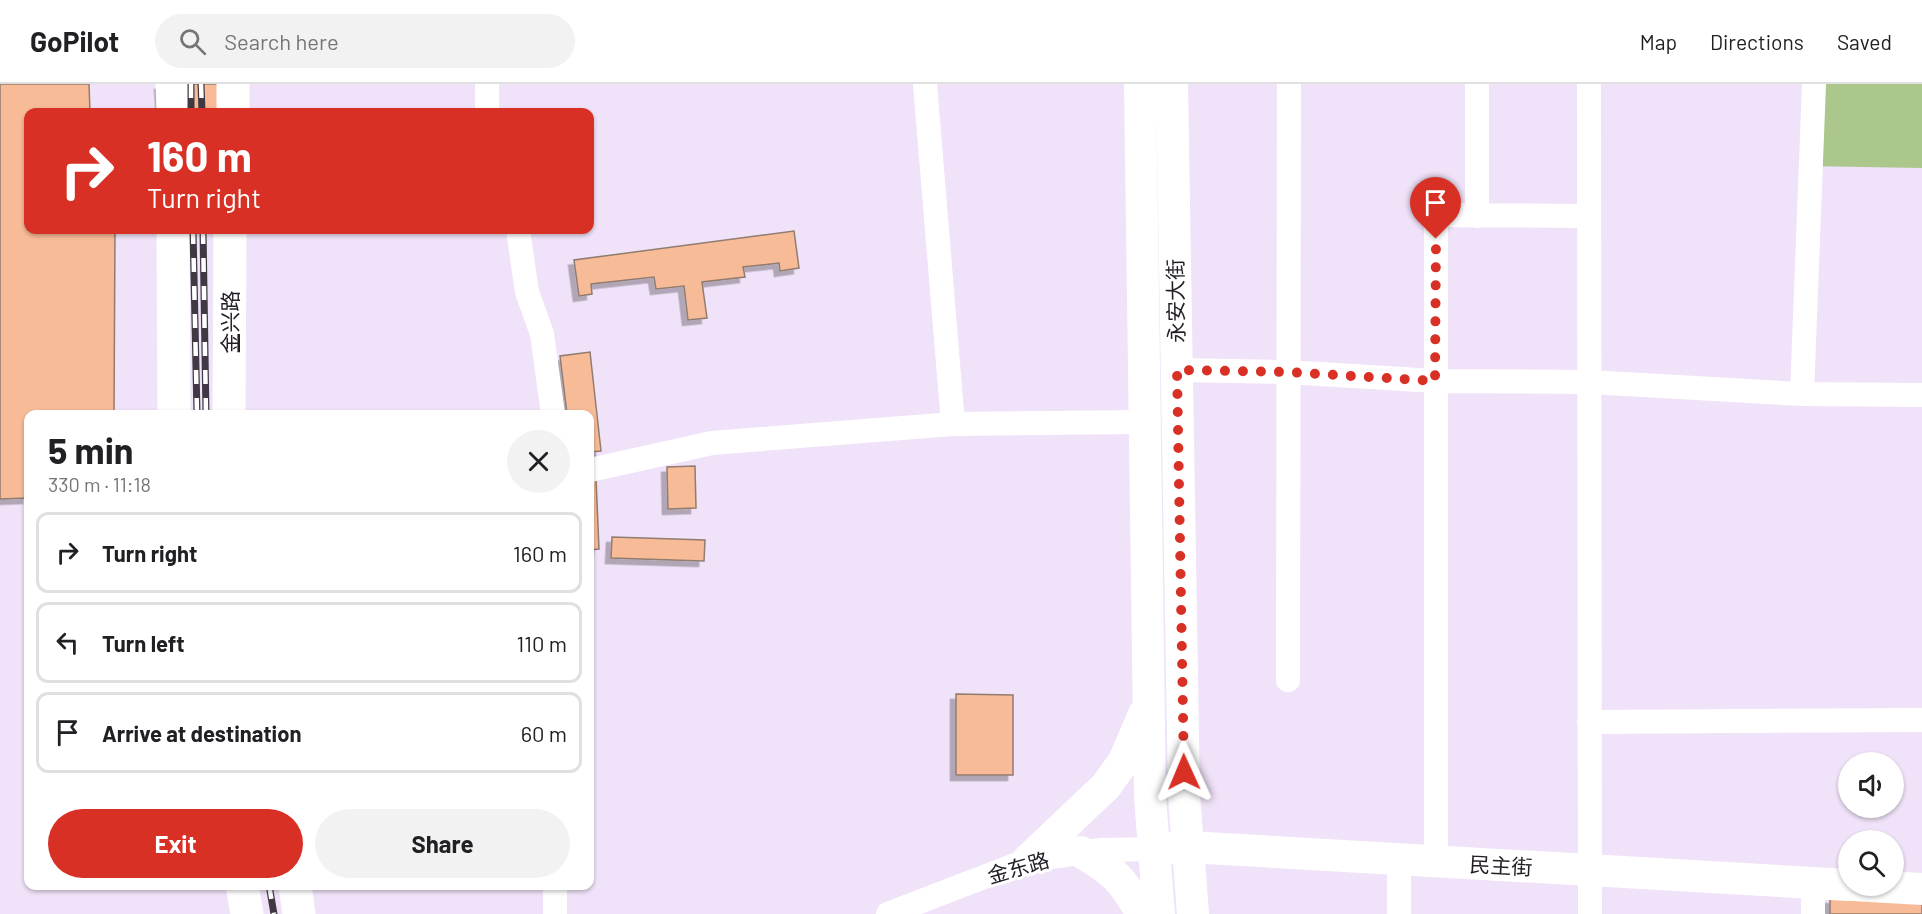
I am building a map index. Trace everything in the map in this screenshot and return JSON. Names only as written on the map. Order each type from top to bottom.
[{"type":"highway","points":[[172,84],[173,108]]},
{"type":"highway","points":[[233,84],[233,108]]},
{"type":"highway","points":[[173,234],[174,410]]},
{"type":"highway","name":"金兴路","points":[[229,410],[230,234]]},
{"type":"highway","points":[[243,890],[247,914]]},
{"type":"highway","points":[[296,890],[299,914]]},
{"type":"main road","name":"永安大街","points":[[1140,84],[1150,797],[1159,914]]},
{"type":"main road","name":"永安大街","points":[[1172,84],[1184,795],[1193,914]]},
{"type":"main road","points":[[1028,860],[1106,786],[1124,761],[1149,702]]},
{"type":"main road","name":"民主街","points":[[1154,849],[1188,847],[1838,884]]},
{"type":"main road","points":[[1081,852],[1112,870],[1127,887],[1143,914]]},
{"type":"main road","points":[[1904,888],[1922,889]]},
{"type":"street","points":[[487,84],[487,108]]},
{"type":"street","points":[[925,84],[952,424]]},
{"type":"street","points":[[1288,680],[1289,84]]},
{"type":"street","points":[[1477,84],[1477,216]]},
{"type":"street","points":[[1590,84],[1588,382],[1590,914]]},
{"type":"street","points":[[1802,394],[1814,84]]},
{"type":"street","points":[[1436,861],[1436,215],[1589,216]]},
{"type":"street","points":[[519,234],[527,292],[542,334],[552,410]]},
{"type":"street","points":[[1177,370],[1287,372],[1435,381],[1588,382],[1802,394],[1922,395]]},
{"type":"street","points":[[594,469],[712,443],[952,424],[1145,422]]},
{"type":"street","points":[[1589,722],[1922,720]]},
{"type":"street","name":"金东路","points":[[888,914],[1028,860],[1081,852],[1154,849]]},
{"type":"street","points":[[1399,859],[1400,914]]},
{"type":"street","points":[[1813,883],[1813,914]]},
{"type":"street","points":[[555,890],[555,914]]},
{"type":"green space","points":[[1803,84],[1922,84],[1922,168],[1804,166]]},
{"type":"building","points":[[0,84],[89,84],[90,108],[24,108],[24,234],[115,234],[114,410],[24,410],[24,498],[0,499]]},
{"type":"building","points":[[160,84],[233,84],[232,108],[162,108]]},
{"type":"building","points":[[794,231],[799,268],[780,271],[779,263],[743,267],[745,277],[702,282],[707,318],[688,320],[684,286],[656,289],[654,277],[591,284],[592,294],[579,296],[574,260]]},
{"type":"building","points":[[590,352],[601,451],[594,452],[594,410],[567,410],[560,356]]},
{"type":"building","points":[[695,466],[696,508],[668,509],[667,467]]},
{"type":"building","points":[[594,479],[596,479],[599,549],[594,550]]},
{"type":"building","points":[[612,537],[705,540],[704,561],[611,558]]},
{"type":"building","points":[[956,694],[1013,695],[1013,775],[956,775]]},
{"type":"building","points":[[1830,898],[1922,904],[1922,914],[1830,914]]},
{"type":"railway","points":[[191,84],[191,108]]},
{"type":"railway","points":[[201,84],[202,108]]},
{"type":"railway","points":[[193,234],[197,410]]},
{"type":"railway","points":[[203,234],[206,410]]},
{"type":"railway","points":[[270,890],[274,914]]},
{"type":"route","points":[[1184,772],[1177,370],[1287,372],[1435,381],[1436,239]]}]
